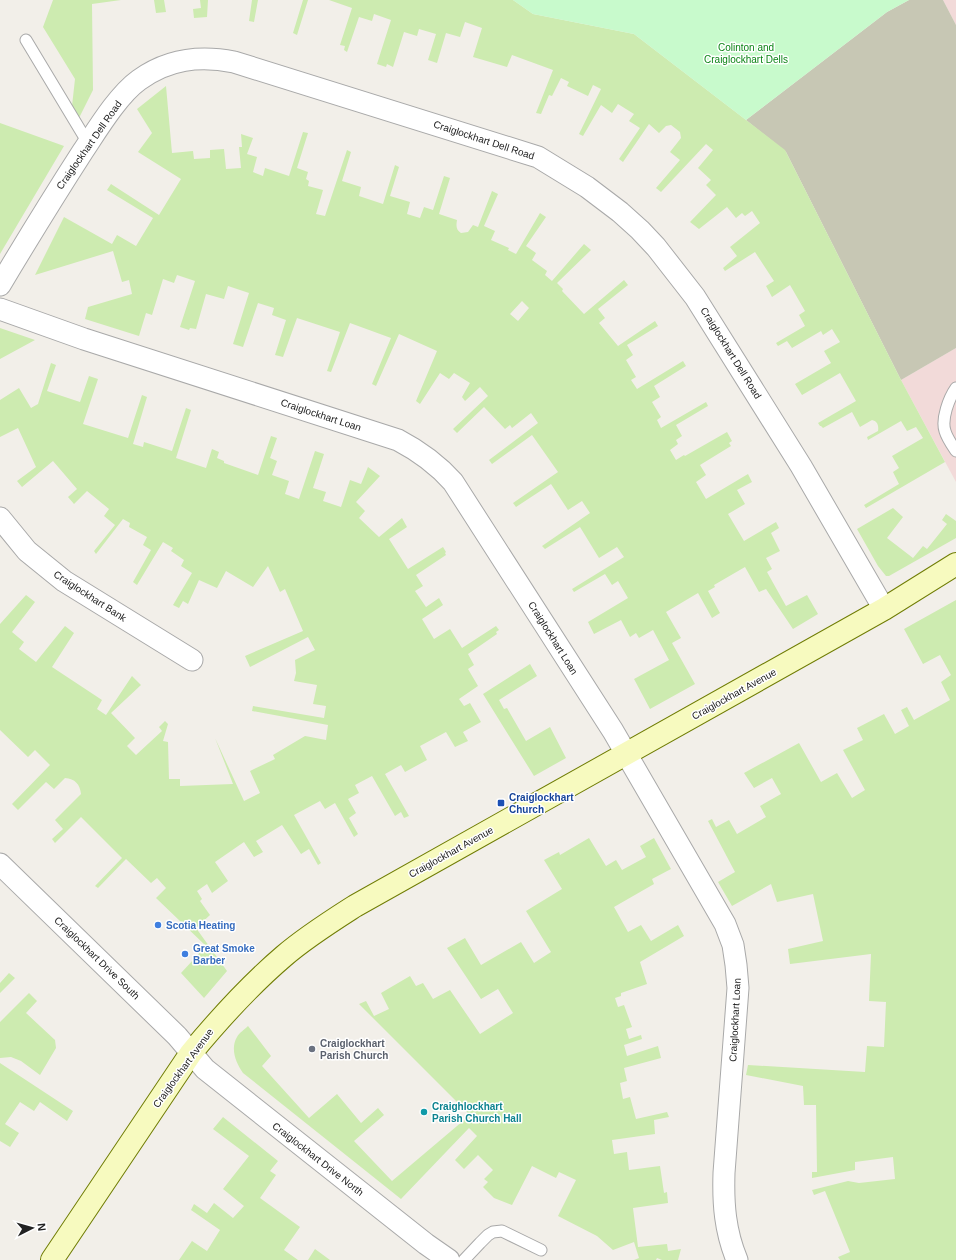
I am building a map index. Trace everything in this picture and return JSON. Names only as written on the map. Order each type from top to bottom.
[{"type":"street","name":"Craiglockhart Dell Road","points":[[0,286],[39,219],[88,143],[116,104],[138,80],[156,70],[179,61],[197,58],[234,62],[538,157],[587,187],[640,230],[656,247],[695,297],[801,466],[884,609]]},
{"type":"street","name":"Craiglockhart Loan","points":[[0,309],[92,341],[398,440],[418,450],[453,482],[613,731],[725,924],[733,945],[736,965],[738,1001],[724,1173],[724,1201],[730,1244],[737,1260]]},
{"type":"street","name":"Craiglockhart Bank","points":[[0,518],[27,551],[64,581],[192,660]]},
{"type":"street","name":"Craiglockhart Avenue","points":[[52,1260],[191,1053],[213,1026],[260,977],[285,955],[330,922],[389,886],[626,755],[884,609],[956,564]]},
{"type":"street","name":"Craiglockhart Drive South","points":[[0,864],[177,1036],[191,1053]]},
{"type":"street","name":"Craiglockhart Drive North","points":[[191,1053],[205,1069],[449,1260]]},
{"type":"lane","points":[[26,40],[88,143]]},
{"type":"lane","points":[[956,388],[948,402],[944,430],[956,451]]},
{"type":"lane","points":[[464,1260],[488,1235],[493,1232],[502,1231],[541,1250]]},
{"type":"shaded area","points":[[909,0],[943,0],[956,25],[956,348],[901,380],[786,152],[746,120],[887,12]]},
{"type":"shaded area","points":[[943,0],[956,0],[956,25]]},
{"type":"shaded area","points":[[956,348],[956,482],[901,380]]},
{"type":"green space","points":[[53,0],[121,0],[92,4],[93,90],[78,120],[71,115],[75,79],[43,27]]},
{"type":"green space","points":[[154,0],[164,0],[166,12],[156,13]]},
{"type":"green space","points":[[200,0],[208,0],[207,17],[194,18],[193,9],[201,8]]},
{"type":"green space","points":[[252,0],[258,0],[254,22],[249,21]]},
{"type":"green space","points":[[303,0],[308,0],[297,35],[293,33]]},
{"type":"green space","points":[[329,0],[513,0],[533,14],[634,34],[785,150],[901,380],[945,462],[866,508],[864,505],[899,484],[893,472],[899,468],[892,456],[923,438],[916,427],[907,431],[901,421],[868,440],[867,437],[878,431],[877,424],[872,420],[860,427],[852,412],[823,428],[820,426],[818,423],[856,401],[840,373],[802,395],[795,384],[831,363],[824,351],[840,342],[832,329],[823,335],[821,331],[792,348],[787,341],[778,346],[776,343],[805,326],[799,315],[805,311],[790,285],[772,297],[766,286],[774,281],[755,252],[725,271],[723,268],[737,256],[730,247],[760,223],[752,211],[745,216],[742,213],[736,218],[727,207],[699,229],[690,222],[716,195],[706,185],[711,180],[698,168],[713,150],[706,144],[661,192],[656,188],[680,160],[670,152],[681,138],[680,132],[671,125],[666,126],[659,133],[649,124],[623,162],[619,159],[640,128],[629,121],[634,114],[618,104],[612,113],[601,105],[583,136],[579,134],[601,89],[593,85],[588,96],[567,86],[569,82],[561,78],[552,96],[549,95],[541,114],[536,113],[553,70],[512,55],[507,67],[473,57],[482,28],[465,22],[460,37],[446,33],[437,63],[428,60],[436,34],[419,29],[417,36],[404,32],[393,67],[387,64],[386,67],[377,64],[391,20],[374,14],[372,21],[359,17],[347,52],[344,50],[345,46],[340,45],[352,8]]},
{"type":"green space","name":"Colinton and Craiglockhart Dells","points":[[513,0],[909,0],[887,12],[746,120],[634,34],[533,14]]},
{"type":"green space","points":[[166,86],[172,153],[193,151],[194,159],[210,158],[210,150],[224,149],[226,169],[241,168],[239,147],[242,147],[241,134],[253,138],[247,154],[257,157],[253,172],[263,176],[265,168],[289,176],[303,132],[308,133],[297,168],[308,172],[306,179],[309,181],[308,186],[323,190],[316,214],[325,216],[347,150],[351,152],[342,181],[361,187],[359,196],[383,204],[395,165],[399,167],[390,196],[410,202],[407,214],[420,218],[424,207],[433,210],[444,176],[450,178],[439,214],[457,220],[457,228],[461,233],[468,232],[473,225],[478,227],[492,191],[498,194],[484,226],[495,231],[491,240],[509,248],[508,250],[516,254],[540,213],[546,217],[526,246],[536,253],[532,260],[547,271],[545,275],[552,281],[584,244],[591,250],[557,283],[563,289],[562,291],[584,314],[624,280],[628,285],[598,309],[605,318],[599,323],[618,346],[655,321],[658,326],[627,345],[633,355],[626,360],[636,377],[631,380],[637,389],[683,361],[686,366],[654,386],[660,397],[652,402],[661,417],[657,420],[661,428],[706,402],[708,406],[676,425],[682,436],[676,440],[678,444],[670,450],[676,460],[727,432],[732,441],[729,443],[731,446],[700,465],[706,475],[696,482],[706,499],[748,474],[752,482],[737,490],[745,504],[728,514],[744,541],[776,522],[779,528],[771,533],[780,551],[766,558],[772,569],[767,572],[786,606],[807,595],[818,614],[793,629],[766,589],[759,592],[745,567],[714,585],[715,587],[708,591],[720,613],[712,618],[698,593],[666,612],[681,638],[672,643],[695,684],[650,709],[634,679],[669,660],[653,630],[639,638],[636,633],[630,637],[621,620],[594,634],[588,622],[628,598],[618,581],[612,585],[605,574],[574,592],[572,589],[624,557],[617,547],[599,558],[580,527],[545,549],[542,546],[590,513],[582,501],[568,510],[551,484],[516,507],[513,503],[558,472],[532,435],[492,464],[489,460],[538,423],[531,413],[512,428],[510,425],[505,429],[484,407],[457,433],[453,429],[488,396],[480,387],[465,401],[462,397],[470,383],[454,373],[449,379],[440,373],[420,404],[416,401],[437,351],[399,334],[376,386],[372,384],[391,338],[350,323],[331,372],[327,371],[340,332],[297,318],[283,357],[275,355],[286,320],[272,315],[274,308],[258,303],[243,347],[233,344],[249,293],[228,286],[224,299],[206,294],[196,329],[190,328],[189,330],[180,327],[195,281],[177,275],[174,283],[163,279],[152,315],[146,313],[139,336],[85,319],[88,307],[132,294],[129,280],[122,282],[113,251],[35,275],[64,217],[112,244],[117,235],[136,246],[153,218],[107,190],[111,184],[159,215],[181,179],[138,152],[152,133],[137,109]],"holes":[[[522,301],[529,308],[518,321],[510,314]]]},
{"type":"green space","points":[[0,123],[64,146],[0,254]]},
{"type":"green space","points":[[0,328],[35,340],[0,359]]},
{"type":"green space","points":[[51,363],[56,365],[47,391],[80,402],[89,376],[98,379],[83,424],[128,438],[142,395],[147,397],[133,444],[143,447],[144,442],[172,451],[186,408],[191,410],[176,458],[206,468],[212,449],[219,452],[217,458],[224,461],[224,463],[258,475],[271,436],[277,438],[270,458],[277,461],[272,475],[289,481],[285,494],[299,499],[315,451],[324,454],[313,488],[326,492],[323,501],[341,507],[350,480],[361,484],[368,467],[380,476],[356,502],[365,511],[359,518],[379,537],[402,518],[407,527],[389,539],[408,569],[443,547],[446,552],[446,555],[416,575],[423,586],[415,591],[426,607],[439,598],[443,605],[422,619],[434,639],[450,629],[462,648],[496,626],[499,630],[496,632],[497,634],[468,654],[474,665],[468,669],[478,686],[459,699],[464,706],[470,703],[481,722],[463,732],[468,741],[455,747],[446,732],[420,746],[427,760],[405,772],[401,765],[385,774],[409,816],[404,818],[401,812],[395,816],[372,776],[355,785],[359,793],[348,799],[356,813],[349,818],[358,834],[354,837],[335,803],[325,809],[320,801],[294,815],[321,863],[318,865],[309,849],[301,854],[282,825],[256,841],[263,852],[254,857],[244,842],[215,862],[228,881],[212,893],[207,884],[197,891],[202,899],[200,901],[210,915],[196,928],[227,971],[204,998],[181,973],[206,946],[156,898],[166,888],[157,878],[151,883],[126,859],[98,888],[95,886],[122,858],[81,817],[55,843],[52,839],[63,829],[55,820],[81,794],[76,783],[65,778],[54,789],[46,782],[18,810],[12,804],[50,765],[35,750],[28,757],[0,730],[0,624],[26,595],[35,602],[12,632],[24,642],[19,649],[36,662],[65,626],[74,633],[52,667],[102,700],[97,709],[106,715],[132,676],[141,685],[111,713],[135,738],[127,746],[136,755],[162,731],[159,727],[165,721],[168,724],[163,741],[168,742],[169,779],[180,779],[180,786],[233,784],[215,738],[244,801],[260,793],[250,771],[275,759],[273,755],[305,736],[326,740],[328,725],[252,711],[253,706],[324,718],[326,706],[313,704],[317,685],[294,681],[296,673],[295,660],[315,650],[308,637],[250,667],[245,656],[303,631],[285,589],[280,592],[268,566],[253,587],[226,571],[217,588],[199,580],[188,604],[183,601],[179,608],[173,605],[192,573],[181,566],[184,560],[171,551],[173,548],[163,542],[137,585],[133,582],[151,550],[143,545],[147,537],[129,527],[130,523],[123,519],[96,554],[94,551],[115,525],[104,516],[109,509],[87,491],[74,504],[68,497],[77,489],[53,461],[22,487],[17,481],[36,467],[18,428],[0,437],[0,400],[19,388],[31,408],[38,404]]},
{"type":"green space","points":[[893,508],[903,517],[887,538],[913,558],[923,546],[927,549],[947,524],[942,520],[946,514],[956,521],[956,538],[889,576],[886,576],[878,566],[857,529]]},
{"type":"green space","points":[[956,600],[956,1260],[840,1260],[838,1257],[850,1252],[825,1191],[814,1195],[812,1190],[848,1181],[859,1183],[895,1179],[893,1157],[855,1162],[855,1170],[812,1178],[812,1172],[817,1172],[816,1105],[804,1105],[803,1086],[746,1075],[748,1065],[865,1072],[867,1046],[884,1047],[886,1002],[869,1001],[871,954],[790,964],[788,949],[823,941],[813,894],[777,902],[771,884],[732,906],[718,882],[735,872],[708,821],[712,819],[716,827],[729,820],[737,834],[766,817],[760,806],[781,794],[772,778],[754,788],[744,773],[799,743],[821,782],[837,773],[852,798],[865,790],[843,750],[863,740],[857,728],[884,714],[895,734],[909,726],[901,710],[907,707],[914,720],[950,700],[941,682],[951,675],[940,655],[923,664],[904,629]]},
{"type":"green space","points":[[530,664],[537,676],[499,700],[504,709],[507,708],[526,741],[550,727],[566,758],[534,776],[483,694]]},
{"type":"green space","points":[[589,838],[606,866],[616,860],[622,870],[646,857],[640,846],[654,838],[671,869],[652,879],[654,884],[614,907],[628,932],[641,925],[651,941],[678,925],[684,936],[640,962],[647,984],[621,993],[621,996],[615,998],[618,1007],[624,1005],[632,1027],[626,1029],[629,1039],[641,1035],[642,1039],[624,1045],[627,1056],[658,1046],[661,1058],[624,1068],[627,1081],[620,1083],[623,1099],[630,1097],[636,1119],[667,1112],[669,1117],[654,1120],[655,1134],[612,1140],[614,1154],[627,1152],[629,1170],[660,1166],[664,1193],[667,1192],[668,1203],[633,1208],[638,1247],[667,1244],[668,1251],[681,1249],[678,1260],[662,1260],[657,1258],[656,1260],[634,1260],[639,1258],[634,1242],[613,1250],[597,1236],[558,1216],[576,1180],[559,1172],[556,1178],[532,1166],[512,1205],[494,1198],[483,1187],[488,1182],[484,1179],[493,1170],[478,1155],[464,1169],[455,1160],[477,1136],[469,1128],[401,1199],[243,1073],[235,1056],[234,1046],[237,1037],[248,1026],[271,1056],[262,1066],[309,1118],[337,1094],[361,1123],[378,1108],[384,1115],[354,1141],[392,1181],[470,1115],[359,1004],[366,1001],[374,1016],[389,1009],[381,993],[410,976],[416,986],[423,983],[433,999],[450,990],[480,1034],[513,1013],[498,989],[481,999],[447,948],[465,938],[481,965],[521,942],[534,963],[551,952],[526,911],[562,889],[544,860],[559,852],[560,855]]},
{"type":"green space","points":[[9,973],[15,978],[0,993],[0,983]]},
{"type":"green space","points":[[29,993],[37,1001],[26,1013],[55,1040],[56,1048],[40,1075],[21,1061],[11,1057],[0,1058],[0,1022]]},
{"type":"green space","points":[[0,1063],[73,1111],[67,1121],[40,1102],[34,1111],[20,1102],[5,1124],[19,1133],[10,1147],[0,1141]]},
{"type":"green space","points":[[223,1117],[278,1161],[270,1171],[276,1175],[260,1198],[300,1227],[284,1250],[298,1260],[179,1260],[192,1241],[207,1251],[220,1230],[191,1210],[194,1204],[207,1213],[214,1203],[233,1218],[244,1206],[223,1189],[249,1156],[213,1129]]},
{"type":"green space","points":[[315,1249],[330,1260],[308,1260]]},
{"type":"place","name":"Craiglockhart Church","points":[[501,803]]},
{"type":"place","name":"Scotia Heating","points":[[158,925]]},
{"type":"place","name":"Great Smoke Barber","points":[[185,954]]},
{"type":"place","name":"Craiglockhart Parish Church","points":[[312,1049]]},
{"type":"place","name":"Craighlockhart Parish Church Hall","points":[[424,1112]]}]
